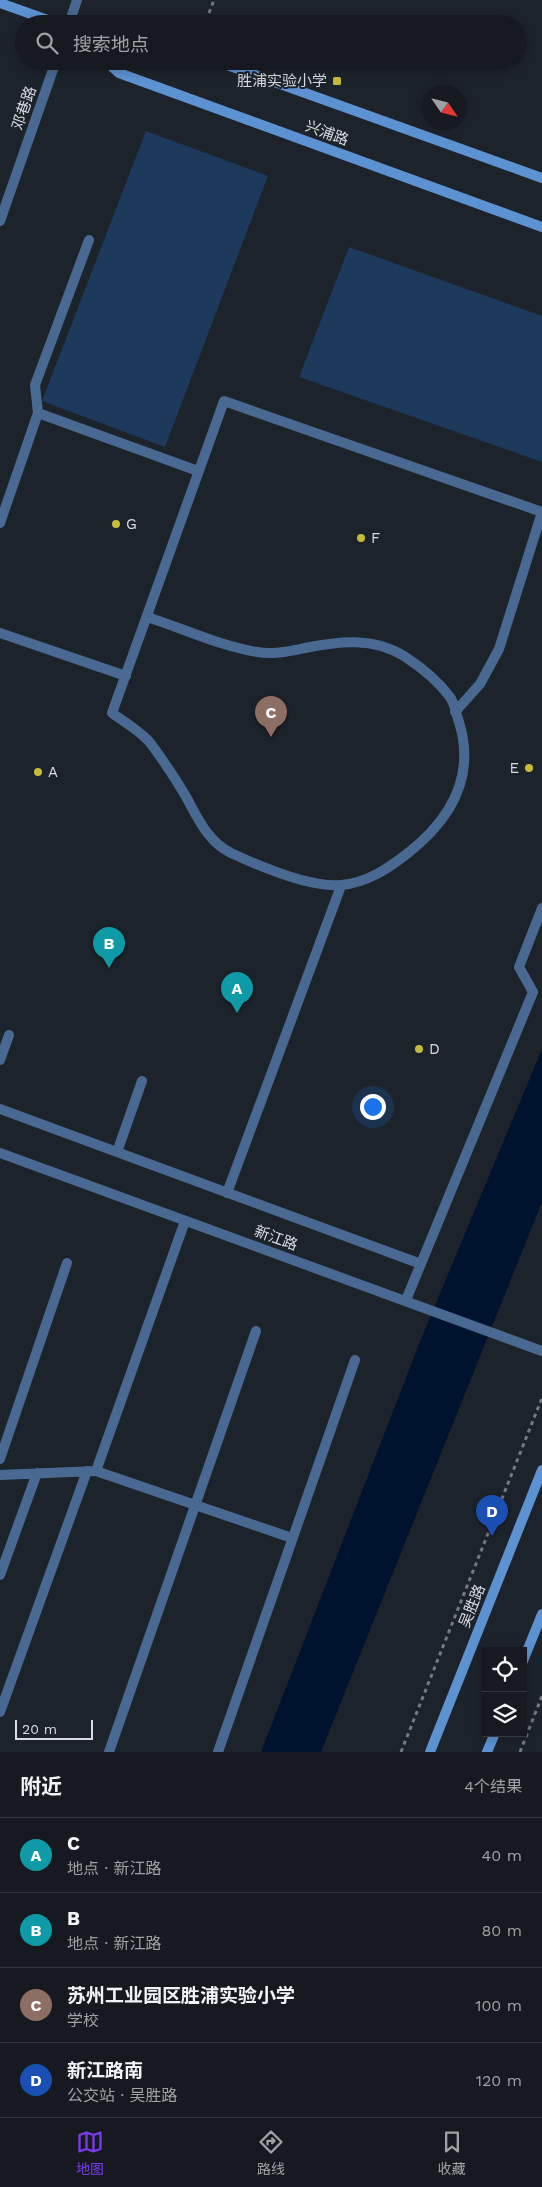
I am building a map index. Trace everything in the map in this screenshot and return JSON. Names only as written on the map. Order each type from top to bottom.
[{"type":"main road","points":[[0,3],[34,15]]},
{"type":"main road","name":"兴浦路","points":[[115,70],[119,74],[542,227]]},
{"type":"main road","name":"兴浦路","points":[[241,70],[542,178]]},
{"type":"main road","name":"吴胜路","points":[[430,1752],[542,1470]]},
{"type":"main road","points":[[527,1652],[542,1615]]},
{"type":"main road","points":[[487,1752],[493,1737]]},
{"type":"street","points":[[72,15],[77,0]]},
{"type":"street","name":"邓巷路","points":[[0,221],[53,70]]},
{"type":"street","points":[[0,523],[38,413],[35,385],[89,240]]},
{"type":"street","points":[[147,617],[258,653],[287,652],[323,644],[354,641],[383,646],[402,656],[439,684],[452,699],[465,742],[464,763],[460,781],[454,800],[443,820],[427,838],[394,864],[367,879],[341,886],[314,884],[266,868],[230,852],[218,844],[205,831],[184,794],[149,741],[112,713],[224,401],[542,512],[499,649],[480,684],[456,712]]},
{"type":"street","points":[[38,413],[198,471]]},
{"type":"street","points":[[0,633],[126,676]]},
{"type":"street","points":[[227,1193],[341,886]]},
{"type":"street","points":[[406,1300],[533,992],[518,967],[542,908]]},
{"type":"street","points":[[0,1060],[9,1035]]},
{"type":"street","points":[[117,1152],[142,1081]]},
{"type":"street","points":[[0,1109],[421,1264]]},
{"type":"street","name":"新江路","points":[[0,1153],[542,1351]]},
{"type":"street","points":[[0,1712],[185,1221]]},
{"type":"street","points":[[0,1459],[68,1263]]},
{"type":"street","points":[[109,1752],[256,1331]]},
{"type":"street","points":[[218,1752],[354,1360]]},
{"type":"street","points":[[0,1475],[91,1471],[292,1538]]},
{"type":"street","points":[[0,1574],[37,1473]]},
{"type":"path","points":[[209,13],[214,0]]},
{"type":"path","points":[[401,1752],[542,1398]]},
{"type":"path","points":[[520,1752],[542,1696]]},
{"type":"shaded area","points":[[146,131],[268,176],[165,447],[42,401]]},
{"type":"shaded area","points":[[349,247],[542,316],[542,462],[299,377]]},
{"type":"shaded area","points":[[542,1049],[542,1202],[321,1752],[261,1752],[421,1339]]},
{"type":"place","name":"胜浦实验小学","points":[[337,81]]},
{"type":"place","name":"G","points":[[116,524]]},
{"type":"place","name":"F","points":[[361,538]]},
{"type":"place","name":"苏州工业园区胜浦实验小学","points":[[271,737]]},
{"type":"place","name":"E","points":[[529,768]]},
{"type":"place","name":"A","points":[[38,772]]},
{"type":"place","name":"B","points":[[109,968]]},
{"type":"place","name":"C","points":[[237,1013]]},
{"type":"place","name":"D","points":[[419,1049]]},
{"type":"place","name":"新江路南","points":[[492,1536]]}]
